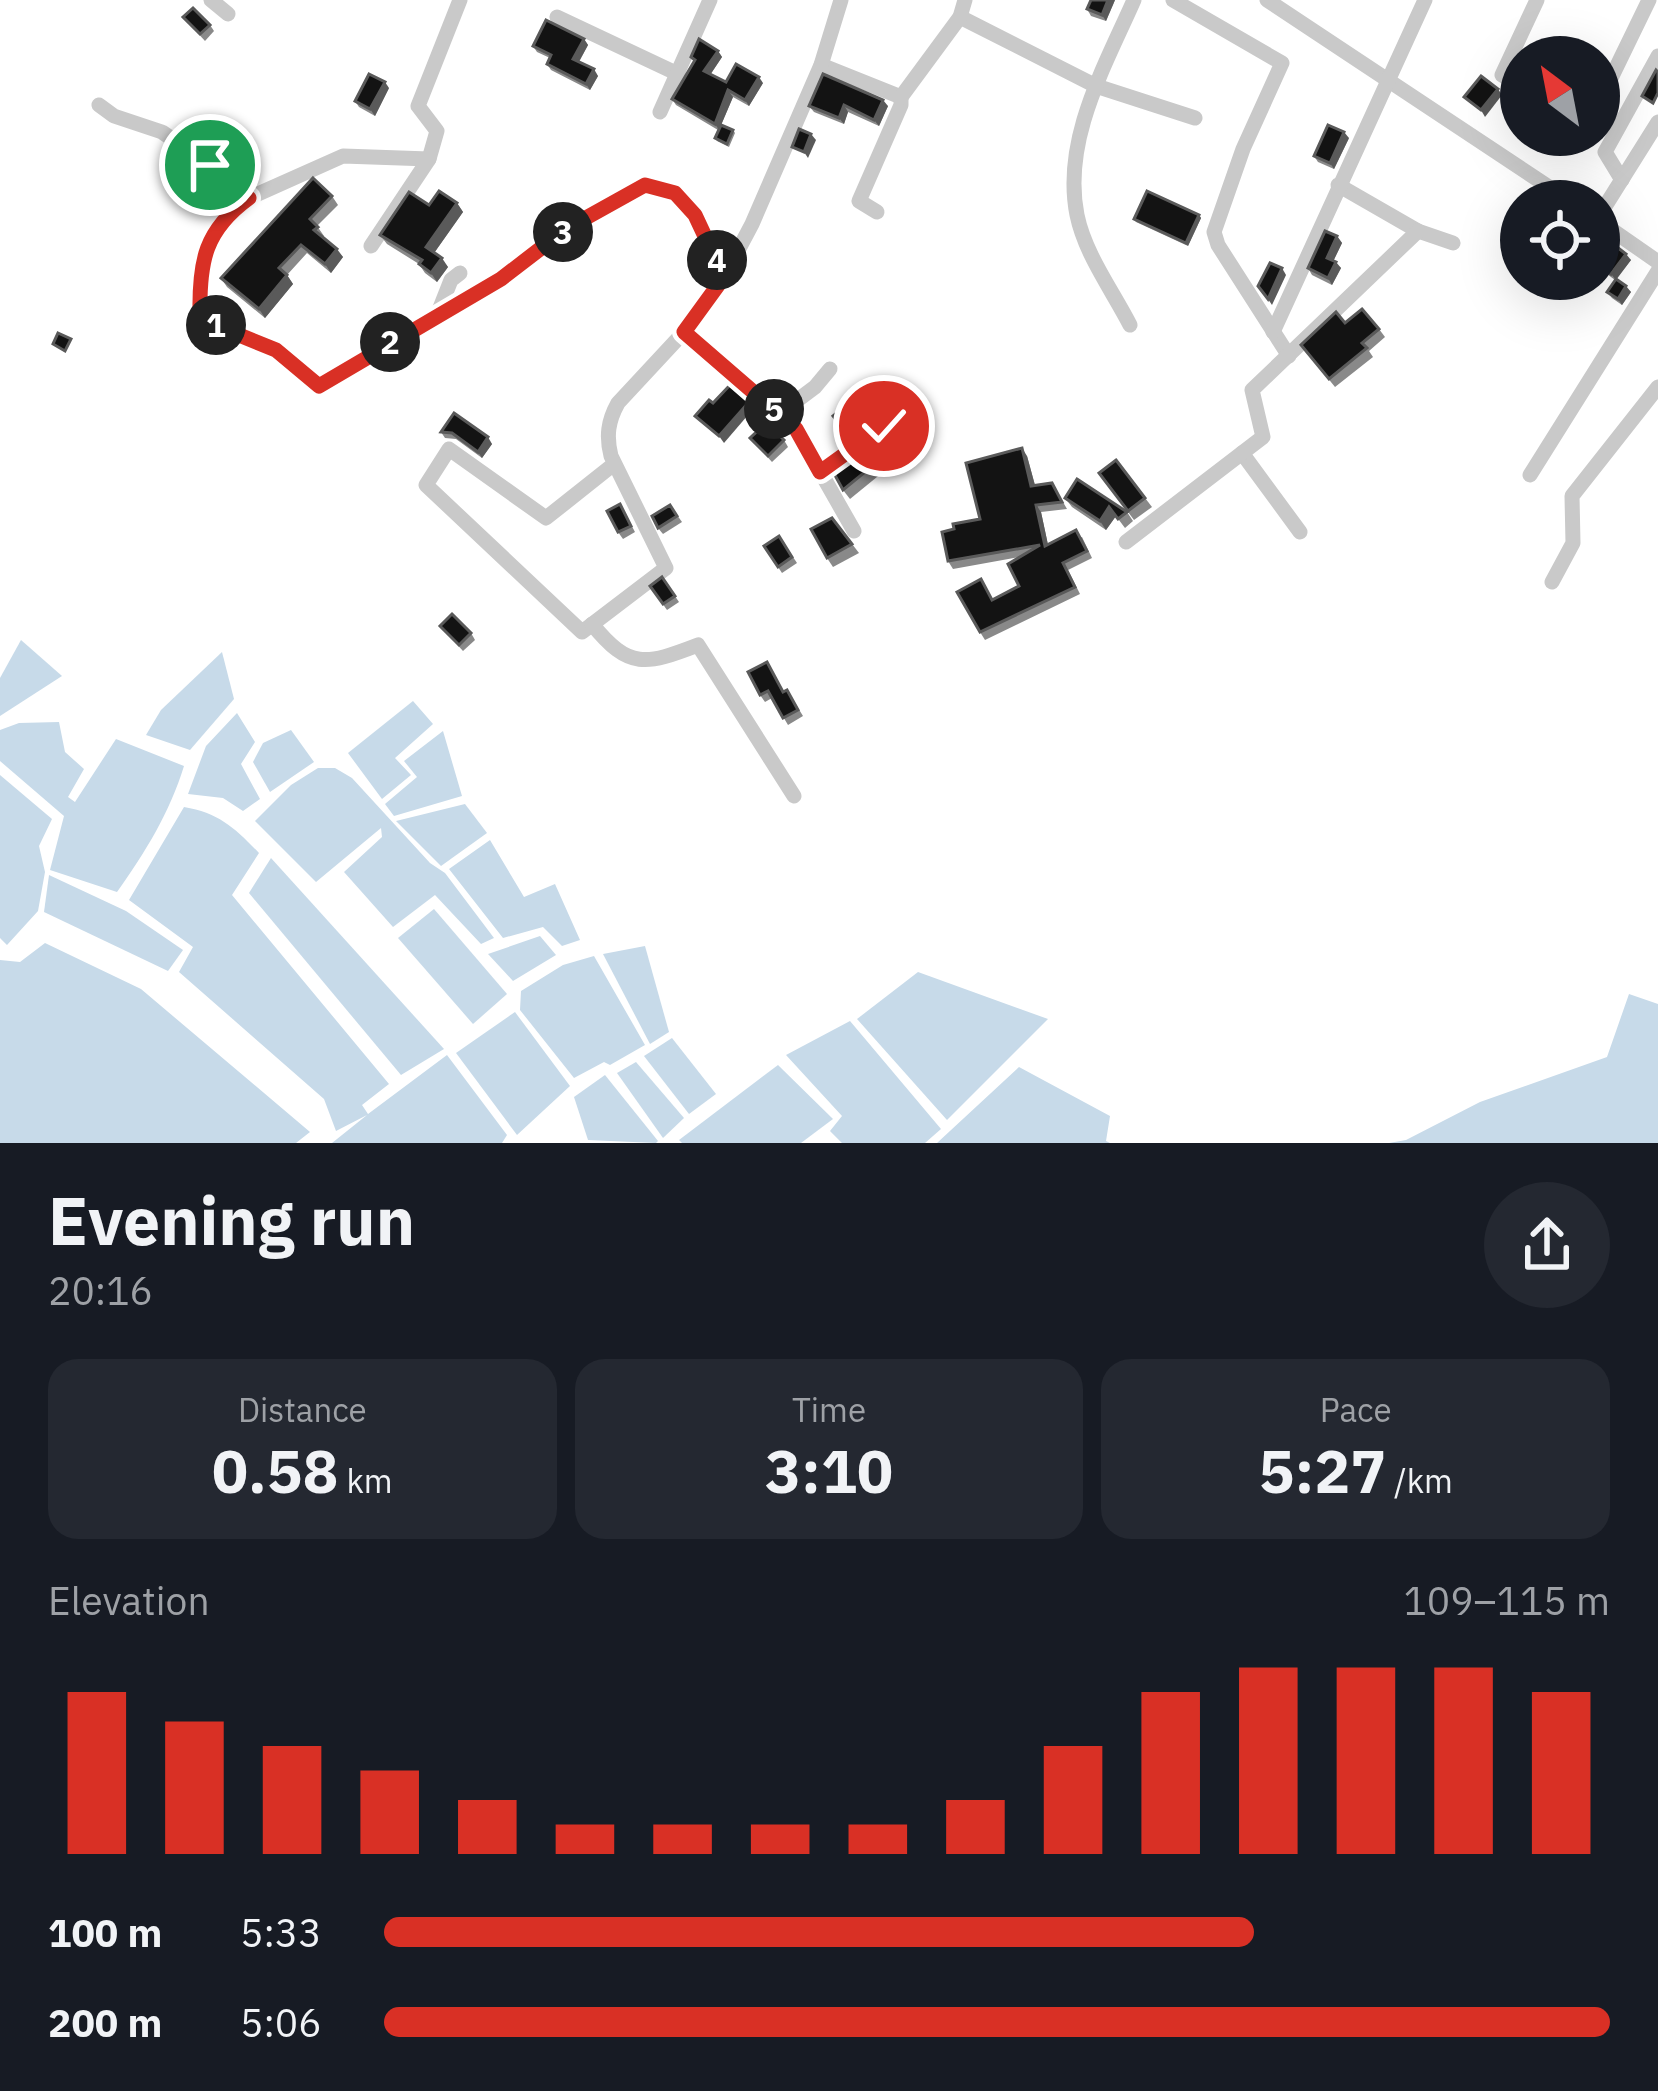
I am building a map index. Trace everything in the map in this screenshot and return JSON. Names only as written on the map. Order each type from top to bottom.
[{"type":"street","points":[[212,0],[228,14]]},
{"type":"street","points":[[371,246],[429,159],[437,131],[418,106],[460,0]]},
{"type":"street","points":[[614,464],[546,518],[449,449],[426,485],[582,632],[666,568],[614,464],[607,440],[615,409],[684,332],[724,277],[821,65],[841,0]]},
{"type":"street","points":[[1130,325],[1090,251],[1078,218],[1073,182],[1076,149],[1096,86],[1134,0]]},
{"type":"street","points":[[1172,0],[1282,62],[1243,149],[1214,232],[1288,356]]},
{"type":"street","points":[[1267,0],[1394,73],[1541,180]]},
{"type":"street","points":[[1273,332],[1425,0]]},
{"type":"street","points":[[1520,36],[1537,0]]},
{"type":"street","points":[[1620,62],[1649,0]]},
{"type":"street","points":[[660,112],[704,2]]},
{"type":"street","points":[[877,212],[859,201],[901,97],[963,9],[1096,86],[1195,118]]},
{"type":"street","points":[[557,17],[678,74]]},
{"type":"street","points":[[1622,181],[1605,152],[1658,56]]},
{"type":"street","points":[[821,65],[901,97]]},
{"type":"street","points":[[1620,86],[1637,94]]},
{"type":"street","points":[[99,104],[114,116],[162,132],[249,198]]},
{"type":"street","points":[[1620,184],[1658,124]]},
{"type":"street","points":[[429,159],[343,157],[249,198],[223,217],[205,253],[200,314],[276,350],[319,386],[501,279],[566,229],[645,185],[675,193],[695,215],[724,277]]},
{"type":"street","points":[[1338,185],[1418,231],[1453,243]]},
{"type":"street","points":[[1530,475],[1658,267],[1620,230]]},
{"type":"street","points":[[1126,542],[1263,436],[1252,390],[1418,231]]},
{"type":"street","points":[[438,313],[451,280],[460,273]]},
{"type":"street","points":[[684,332],[796,429],[854,531]]},
{"type":"street","points":[[779,413],[815,387],[830,369]]},
{"type":"street","points":[[1552,582],[1573,543],[1571,496],[1658,387]]},
{"type":"street","points":[[820,472],[884,426]]},
{"type":"street","points":[[1241,453],[1300,532]]},
{"type":"street","points":[[592,624],[610,647],[631,661],[662,659],[698,645],[794,796]]},
{"type":"water","points":[[21,640],[62,676],[0,716],[0,678]]},
{"type":"water","points":[[222,652],[234,699],[190,750],[146,735],[161,710]]},
{"type":"water","points":[[413,701],[433,724],[395,758],[411,775],[382,799],[348,753]]},
{"type":"water","points":[[237,713],[255,742],[241,764],[260,799],[243,811],[223,798],[188,794],[206,746]]},
{"type":"water","points":[[59,722],[65,752],[84,769],[68,797],[75,802],[116,739],[184,766],[156,832],[117,892],[50,870],[64,816],[0,761],[0,730],[19,723]]},
{"type":"water","points":[[291,730],[314,762],[270,792],[253,762],[263,743]]},
{"type":"water","points":[[443,731],[462,796],[394,816],[385,804],[417,777],[404,761]]},
{"type":"water","points":[[318,768],[335,768],[352,778],[430,863],[445,873],[494,938],[481,944],[435,895],[393,927],[344,872],[382,837],[381,828],[316,882],[255,821],[291,785]]},
{"type":"water","points":[[0,775],[52,819],[39,846],[45,872],[38,911],[7,945],[0,938]]},
{"type":"water","points":[[465,804],[487,833],[441,866],[396,821]]},
{"type":"water","points":[[184,807],[226,823],[259,853],[232,895],[389,1084],[362,1105],[368,1114],[447,1055],[507,1135],[502,1143],[332,1143],[367,1115],[336,1131],[324,1099],[179,972],[193,947],[129,900]]},
{"type":"water","points":[[490,840],[524,897],[555,884],[580,940],[562,946],[543,927],[503,938],[449,869]]},
{"type":"water","points":[[271,858],[444,1049],[401,1075],[249,893]]},
{"type":"water","points":[[49,875],[126,911],[183,950],[168,971],[44,912]]},
{"type":"water","points":[[434,909],[507,994],[473,1024],[398,938]]},
{"type":"water","points":[[540,936],[556,955],[513,981],[488,954]]},
{"type":"water","points":[[45,943],[141,989],[310,1132],[296,1143],[0,1143],[0,960],[20,962]]},
{"type":"water","points":[[645,946],[669,1032],[650,1044],[603,954]]},
{"type":"water","points":[[594,956],[645,1045],[574,1078],[520,1010],[521,991],[563,965]]},
{"type":"water","points":[[918,972],[1048,1019],[947,1120],[857,1019]]},
{"type":"water","points":[[1629,994],[1658,1004],[1658,1143],[1389,1143],[1406,1140],[1480,1102],[1607,1057]]},
{"type":"water","points":[[515,1012],[570,1086],[517,1135],[456,1053]]},
{"type":"water","points":[[850,1021],[941,1129],[925,1143],[842,1143],[830,1131],[842,1116],[786,1055]]},
{"type":"water","points":[[672,1038],[716,1094],[689,1114],[644,1056]]},
{"type":"water","points":[[636,1062],[684,1118],[663,1138],[617,1073]]},
{"type":"water","points":[[778,1065],[833,1119],[801,1143],[679,1140]]},
{"type":"water","points":[[1019,1067],[1110,1116],[1106,1141],[1110,1143],[937,1143]]},
{"type":"water","points":[[605,1075],[656,1143],[588,1140],[574,1097]]},
{"type":"building","points":[[1091,0],[1108,0],[1102,15],[1087,9]]},
{"type":"building","points":[[193,8],[210,25],[200,34],[183,17]]},
{"type":"building","points":[[546,20],[584,39],[573,59],[594,69],[586,84],[547,64],[551,55],[533,46]]},
{"type":"building","points":[[699,39],[718,51],[704,71],[726,82],[736,64],[759,77],[745,100],[728,90],[715,124],[672,99],[695,60],[691,57]]},
{"type":"building","points":[[1656,70],[1658,93],[1653,103],[1642,96]]},
{"type":"building","points":[[369,74],[385,82],[370,109],[355,101]]},
{"type":"building","points":[[823,74],[883,100],[874,120],[844,105],[839,118],[809,106]]},
{"type":"building","points":[[1481,76],[1498,89],[1481,110],[1464,97]]},
{"type":"building","points":[[721,125],[733,130],[727,144],[715,138]]},
{"type":"building","points":[[1328,125],[1344,132],[1330,163],[1314,156]]},
{"type":"building","points":[[799,129],[811,134],[804,152],[792,147]]},
{"type":"building","points":[[313,178],[332,196],[310,219],[318,227],[314,230],[337,249],[325,264],[301,245],[279,268],[287,275],[259,309],[221,278]]},
{"type":"building","points":[[439,191],[457,203],[426,247],[442,258],[431,273],[419,264],[422,260],[380,235],[409,192],[429,205]]},
{"type":"building","points":[[1147,191],[1199,215],[1186,243],[1134,219]]},
{"type":"building","points":[[1325,231],[1337,236],[1327,258],[1336,262],[1328,278],[1308,268]]},
{"type":"building","points":[[1270,263],[1282,268],[1268,299],[1258,286]]},
{"type":"building","points":[[1362,309],[1379,329],[1362,343],[1367,348],[1329,379],[1301,345],[1336,312],[1345,323]]},
{"type":"building","points":[[58,333],[71,339],[65,351],[53,344]]},
{"type":"building","points":[[730,385],[749,402],[719,436],[695,416]]},
{"type":"building","points":[[861,393],[872,406],[842,427],[833,416]]},
{"type":"building","points":[[454,413],[488,437],[478,452],[452,433],[441,432]]},
{"type":"building","points":[[888,422],[903,441],[843,490],[831,468]]},
{"type":"building","points":[[766,423],[784,440],[768,456],[750,438]]},
{"type":"building","points":[[1022,448],[1031,486],[1052,483],[1062,502],[1036,505],[1045,546],[1076,530],[1087,551],[1063,563],[1075,587],[980,632],[957,592],[981,579],[992,600],[1019,586],[1008,564],[1040,545],[948,561],[942,532],[954,529],[953,524],[980,519],[966,463]]},
{"type":"building","points":[[1116,460],[1145,498],[1128,511],[1099,473]]},
{"type":"building","points":[[1077,479],[1127,512],[1118,519],[1109,507],[1100,521],[1065,498]]},
{"type":"building","points":[[620,504],[631,526],[618,532],[607,511]]},
{"type":"building","points":[[670,505],[677,516],[658,528],[652,516]]},
{"type":"building","points":[[832,518],[852,544],[827,558],[811,529]]},
{"type":"building","points":[[779,536],[792,557],[778,567],[764,546]]},
{"type":"building","points":[[662,577],[675,596],[663,604],[650,586]]},
{"type":"building","points":[[452,614],[471,633],[459,645],[440,626]]},
{"type":"building","points":[[767,662],[798,710],[783,718],[768,691],[760,695],[748,672]]},
{"type":"route","points":[[210,165],[236,192],[249,198],[223,217],[205,253],[200,314],[276,350],[319,386],[501,279],[566,229],[645,185],[675,193],[695,215],[724,277],[684,332],[796,429],[820,472],[884,426]]}]
